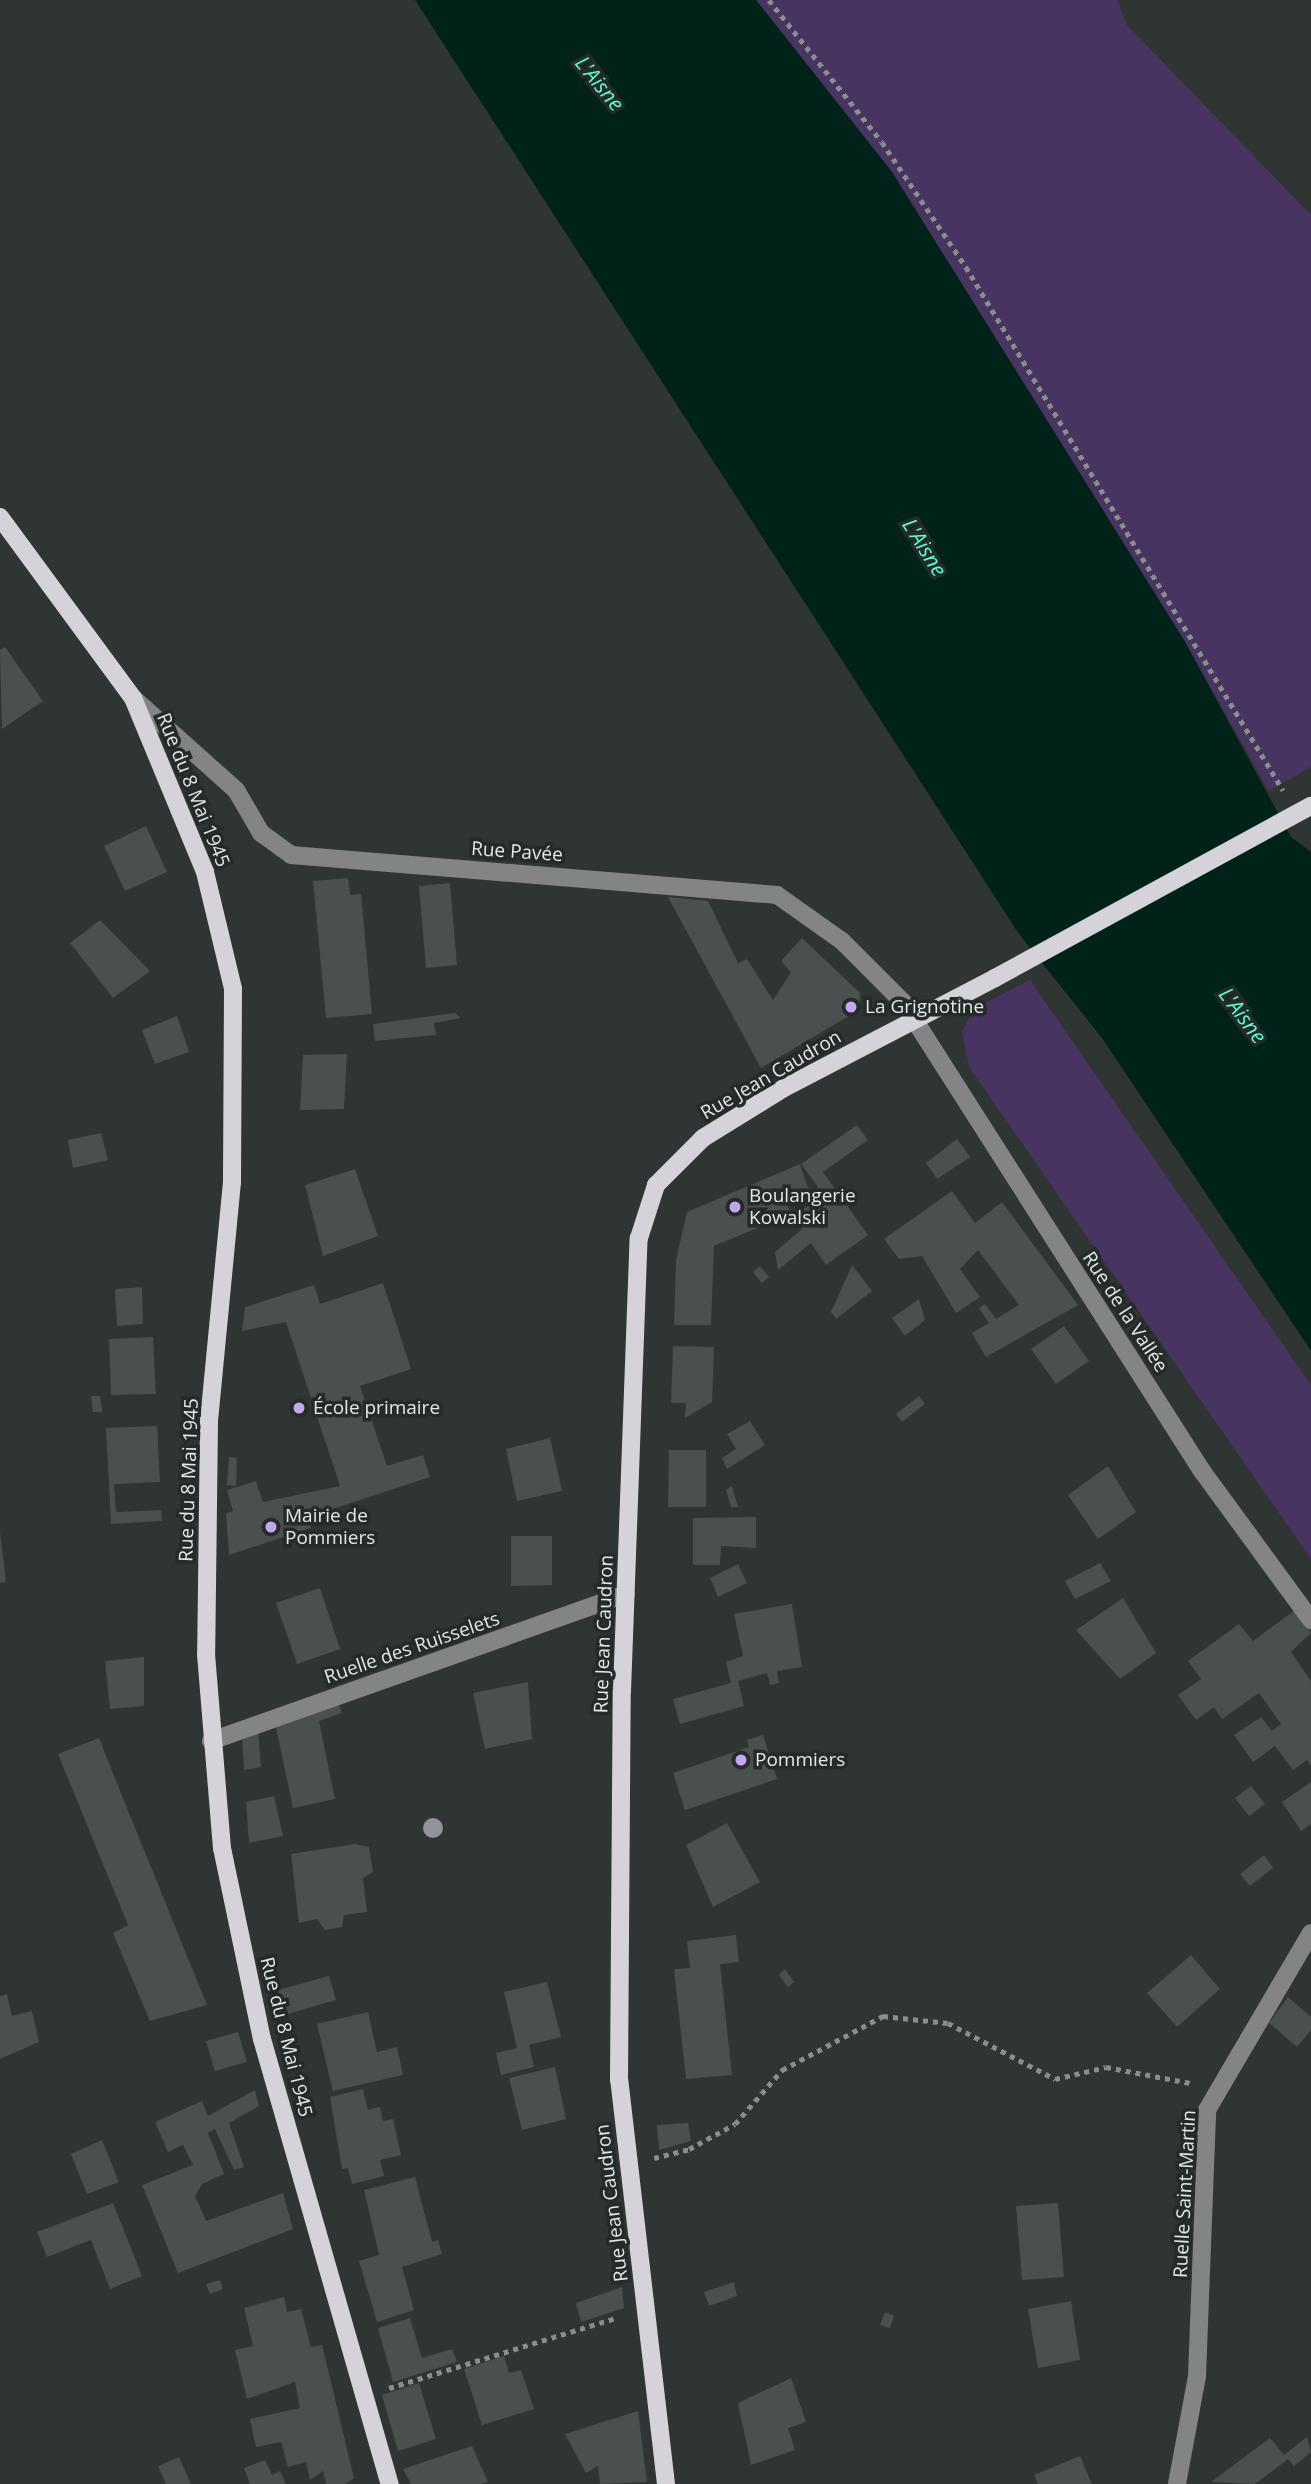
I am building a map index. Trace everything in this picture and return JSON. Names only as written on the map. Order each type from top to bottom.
[{"type":"main road","name":"Rue du 8 Mai 1945","points":[[0,517],[134,698],[205,872],[233,989],[232,1182],[209,1422],[211,1741],[222,1847],[262,2039],[390,2484]]},
{"type":"main road","name":"Rue Jean Caudron","points":[[666,2484],[619,2080],[626,1594],[639,1238],[656,1185],[703,1138],[915,1019],[995,978],[1304,801]]},
{"type":"street","name":"Rue Pavée","points":[[134,698],[209,763],[236,790],[261,832],[291,855],[777,895],[842,941],[915,1019]]},
{"type":"street","name":"Rue de la Vallée","points":[[915,1019],[1202,1471],[1311,1620]]},
{"type":"street","name":"Ruelle des Ruisselets","points":[[211,1741],[626,1594]]},
{"type":"street","name":"Ruelle Saint-Martin","points":[[1177,2484],[1197,2376],[1207,2110],[1311,1933]]},
{"type":"path","points":[[769,0],[882,142],[966,267],[1284,793],[1304,801]]},
{"type":"path","points":[[627,2152],[660,2159],[689,2150],[734,2124],[782,2070],[883,2016],[948,2023],[1055,2079],[1106,2067],[1220,2088]]},
{"type":"path","points":[[364,2396],[646,2309]]},
{"type":"shaded area","points":[[756,0],[1117,0],[1127,25],[1311,215],[1311,767],[1269,791],[1184,640],[892,172]]},
{"type":"shaded area","points":[[1030,980],[1311,1385],[1311,1559],[969,1067],[962,1031],[975,1008]]},
{"type":"water","name":"L'Aisne","points":[[415,0],[756,0],[892,172],[1184,640],[1291,837],[1311,852],[1311,1351],[1102,1038],[1019,934]]},
{"type":"building","points":[[5,647],[43,701],[2,729],[0,650]]},
{"type":"building","points":[[146,826],[167,872],[125,891],[104,846]]},
{"type":"building","points":[[348,878],[350,895],[361,894],[372,1014],[326,1018],[313,881]]},
{"type":"building","points":[[450,883],[457,965],[426,968],[419,886]]},
{"type":"building","points":[[668,897],[708,901],[738,963],[747,959],[773,1000],[791,972],[781,961],[802,938],[860,993],[859,1010],[761,1068]]},
{"type":"building","points":[[100,920],[150,971],[113,998],[70,943]]},
{"type":"building","points":[[455,1013],[461,1018],[434,1023],[436,1035],[375,1041],[373,1024]]},
{"type":"building","points":[[177,1016],[189,1052],[155,1064],[142,1030]]},
{"type":"building","points":[[347,1054],[344,1109],[300,1110],[303,1055]]},
{"type":"building","points":[[857,1125],[868,1140],[823,1172],[868,1235],[826,1265],[811,1243],[778,1270],[775,1252],[802,1229],[791,1214],[714,1246],[711,1325],[674,1325],[676,1260],[687,1212],[800,1164],[810,1193],[818,1187],[801,1164]],"holes":[[[807,1194],[812,1205],[791,1214],[786,1202]]]},
{"type":"building","points":[[101,1133],[108,1160],[73,1168],[68,1140]]},
{"type":"building","points":[[957,1139],[970,1157],[937,1179],[926,1163]]},
{"type":"building","points":[[355,1169],[378,1236],[323,1256],[305,1185]]},
{"type":"building","points":[[952,1191],[975,1223],[1002,1202],[1078,1305],[986,1357],[972,1333],[989,1323],[979,1308],[985,1304],[996,1319],[1019,1305],[978,1250],[960,1269],[980,1297],[956,1313],[922,1256],[899,1259],[884,1239]]},
{"type":"building","points":[[852,1265],[872,1291],[836,1319],[831,1312]]},
{"type":"building","points":[[760,1266],[769,1277],[762,1283],[753,1272]]},
{"type":"building","points":[[383,1283],[411,1369],[360,1386],[387,1466],[423,1455],[430,1477],[308,1517],[311,1528],[229,1555],[226,1514],[233,1511],[227,1490],[256,1481],[263,1502],[340,1486],[286,1322],[242,1331],[245,1307],[314,1285],[320,1304]]},
{"type":"building","points":[[142,1287],[143,1324],[117,1326],[115,1289]]},
{"type":"building","points":[[919,1299],[925,1320],[905,1336],[892,1318]]},
{"type":"building","points":[[1064,1326],[1089,1361],[1056,1384],[1031,1349]]},
{"type":"building","points":[[153,1337],[156,1394],[111,1395],[109,1339]]},
{"type":"building","points":[[673,1346],[714,1347],[712,1402],[685,1418],[686,1403],[671,1403]]},
{"type":"building","points":[[91,1396],[100,1396],[102,1412],[93,1412]]},
{"type":"building","points":[[919,1396],[925,1404],[902,1422],[896,1414]]},
{"type":"building","points":[[750,1421],[765,1445],[727,1469],[722,1458],[736,1449],[727,1434]]},
{"type":"building","points":[[157,1426],[160,1482],[114,1484],[116,1512],[161,1510],[162,1521],[111,1524],[106,1428]]},
{"type":"building","points":[[550,1438],[562,1491],[517,1501],[506,1449]]},
{"type":"building","points":[[669,1450],[706,1450],[706,1507],[668,1507]]},
{"type":"building","points":[[229,1457],[237,1458],[236,1486],[227,1485]]},
{"type":"building","points":[[1108,1466],[1136,1512],[1098,1539],[1068,1495]]},
{"type":"building","points":[[732,1486],[738,1507],[731,1507],[726,1490]]},
{"type":"building","points":[[756,1517],[756,1548],[721,1546],[720,1565],[693,1565],[693,1518]]},
{"type":"building","points":[[0,1532],[6,1582],[0,1583]]},
{"type":"building","points":[[511,1536],[552,1536],[552,1585],[511,1586]]},
{"type":"building","points":[[1100,1563],[1111,1581],[1075,1599],[1065,1581]]},
{"type":"building","points":[[738,1564],[747,1583],[718,1597],[710,1578]]},
{"type":"building","points":[[320,1588],[340,1649],[297,1664],[276,1603]]},
{"type":"building","points":[[1123,1598],[1156,1653],[1120,1679],[1076,1630]]},
{"type":"building","points":[[792,1604],[802,1667],[777,1671],[779,1683],[770,1685],[767,1673],[738,1681],[744,1706],[680,1724],[673,1699],[731,1683],[726,1662],[743,1656],[734,1614]]},
{"type":"building","points":[[1295,1610],[1311,1633],[1291,1652],[1311,1681],[1311,1766],[1307,1760],[1293,1770],[1275,1746],[1253,1762],[1234,1735],[1261,1717],[1272,1731],[1281,1724],[1259,1693],[1222,1719],[1214,1707],[1196,1720],[1178,1695],[1201,1679],[1188,1661],[1239,1624],[1253,1641]]},
{"type":"building","points":[[144,1657],[144,1706],[110,1709],[105,1661]]},
{"type":"building","points":[[528,1682],[532,1739],[485,1749],[473,1693]]},
{"type":"building","points":[[338,1701],[342,1713],[319,1721],[335,1799],[293,1808],[275,1723]]},
{"type":"building","points":[[258,1729],[261,1767],[244,1770],[242,1734]]},
{"type":"building","name":"Pommiers","points":[[763,1735],[777,1779],[685,1810],[673,1773],[749,1747],[747,1740]]},
{"type":"building","points":[[99,1738],[207,2005],[150,2021],[113,1933],[128,1925],[58,1754]]},
{"type":"building","points":[[1311,1782],[1311,1824],[1301,1831],[1282,1802]]},
{"type":"building","points":[[1251,1786],[1265,1804],[1249,1816],[1235,1798]]},
{"type":"building","points":[[274,1796],[283,1836],[249,1843],[246,1802]]},
{"type":"building","points":[[727,1823],[760,1882],[713,1907],[686,1845]]},
{"type":"building","points":[[355,1844],[369,1847],[373,1872],[363,1878],[367,1912],[344,1915],[342,1927],[325,1930],[317,1919],[299,1923],[291,1854]]},
{"type":"building","points":[[1264,1855],[1273,1868],[1250,1886],[1240,1874]]},
{"type":"building","points":[[736,1935],[739,1962],[720,1964],[732,2075],[686,2079],[674,1969],[690,1968],[687,1941]]},
{"type":"building","points":[[1191,1955],[1220,1989],[1177,2027],[1147,1993]]},
{"type":"building","points":[[785,1969],[794,1982],[788,1987],[779,1975]]},
{"type":"building","points":[[329,1976],[336,2000],[284,2015],[278,1990]]},
{"type":"building","points":[[547,1982],[561,2037],[529,2045],[534,2067],[501,2075],[496,2053],[517,2048],[504,1992]]},
{"type":"building","points":[[7,1994],[12,2016],[32,2011],[39,2042],[0,2059],[0,1996]]},
{"type":"building","points":[[1288,1997],[1311,2017],[1311,2030],[1297,2047],[1269,2023]]},
{"type":"building","points":[[368,2012],[377,2052],[397,2047],[403,2075],[333,2091],[317,2024]]},
{"type":"building","points":[[238,2032],[247,2062],[215,2071],[206,2041]]},
{"type":"building","points":[[555,2067],[566,2119],[522,2130],[509,2078]]},
{"type":"building","points":[[363,2089],[368,2110],[380,2107],[383,2121],[393,2119],[401,2155],[380,2160],[384,2176],[352,2184],[348,2168],[342,2169],[330,2097]]},
{"type":"building","points":[[255,2090],[259,2106],[229,2123],[244,2167],[234,2170],[215,2129],[208,2133],[224,2174],[202,2184],[195,2196],[206,2221],[283,2193],[293,2229],[178,2273],[142,2185],[193,2165],[183,2145],[168,2152],[155,2122],[202,2101],[208,2116]]},
{"type":"building","points":[[688,2123],[691,2141],[659,2150],[657,2125]]},
{"type":"building","points":[[102,2140],[119,2182],[87,2194],[71,2154]]},
{"type":"building","points":[[415,2177],[432,2242],[438,2240],[442,2254],[402,2267],[414,2310],[377,2322],[359,2261],[379,2255],[364,2190]]},
{"type":"building","points":[[113,2203],[142,2276],[110,2289],[91,2240],[47,2257],[37,2232]]},
{"type":"building","points":[[1058,2203],[1064,2277],[1022,2280],[1016,2206]]},
{"type":"building","points":[[220,2280],[223,2289],[210,2294],[206,2284]]},
{"type":"building","points":[[734,2282],[737,2296],[709,2306],[704,2292]]},
{"type":"building","points":[[622,2287],[624,2308],[581,2322],[576,2303]]},
{"type":"building","points":[[284,2297],[287,2312],[301,2309],[311,2347],[322,2345],[354,2478],[345,2484],[326,2484],[323,2471],[310,2480],[306,2462],[288,2467],[281,2442],[256,2447],[250,2419],[300,2408],[295,2382],[247,2399],[235,2350],[253,2346],[244,2308]]},
{"type":"building","points":[[1071,2301],[1080,2360],[1038,2368],[1028,2309]]},
{"type":"building","points":[[885,2312],[894,2316],[890,2328],[880,2325]]},
{"type":"building","points":[[410,2318],[422,2358],[452,2349],[457,2362],[393,2382],[378,2328]]},
{"type":"building","points":[[504,2356],[509,2373],[521,2370],[534,2409],[482,2425],[464,2369]]},
{"type":"building","points":[[791,2378],[806,2422],[788,2428],[795,2450],[751,2465],[738,2403]]},
{"type":"building","points":[[419,2383],[436,2439],[398,2451],[382,2395]]},
{"type":"building","points":[[638,2411],[647,2482],[600,2484],[598,2466],[586,2473],[565,2434]]},
{"type":"building","points":[[1307,2437],[1311,2452],[1294,2466],[1288,2459],[1255,2484],[1211,2482],[1270,2438],[1284,2455]]},
{"type":"building","points":[[472,2446],[488,2482],[411,2484],[403,2469]]},
{"type":"building","points":[[1080,2456],[1092,2484],[1038,2484],[1034,2475]]},
{"type":"building","points":[[179,2457],[191,2484],[166,2484],[158,2466]]},
{"type":"building","points":[[265,2460],[272,2475],[280,2471],[286,2484],[250,2484],[244,2468]]},
{"type":"place","name":"La Grignotine","points":[[851,1007]]},
{"type":"place","name":"Boulangerie Kowalski","points":[[735,1207]]},
{"type":"place","name":"École primaire","points":[[299,1408]]},
{"type":"place","name":"Mairie de Pommiers","points":[[271,1527]]},
{"type":"place","name":"Pommiers","points":[[741,1760]]}]
